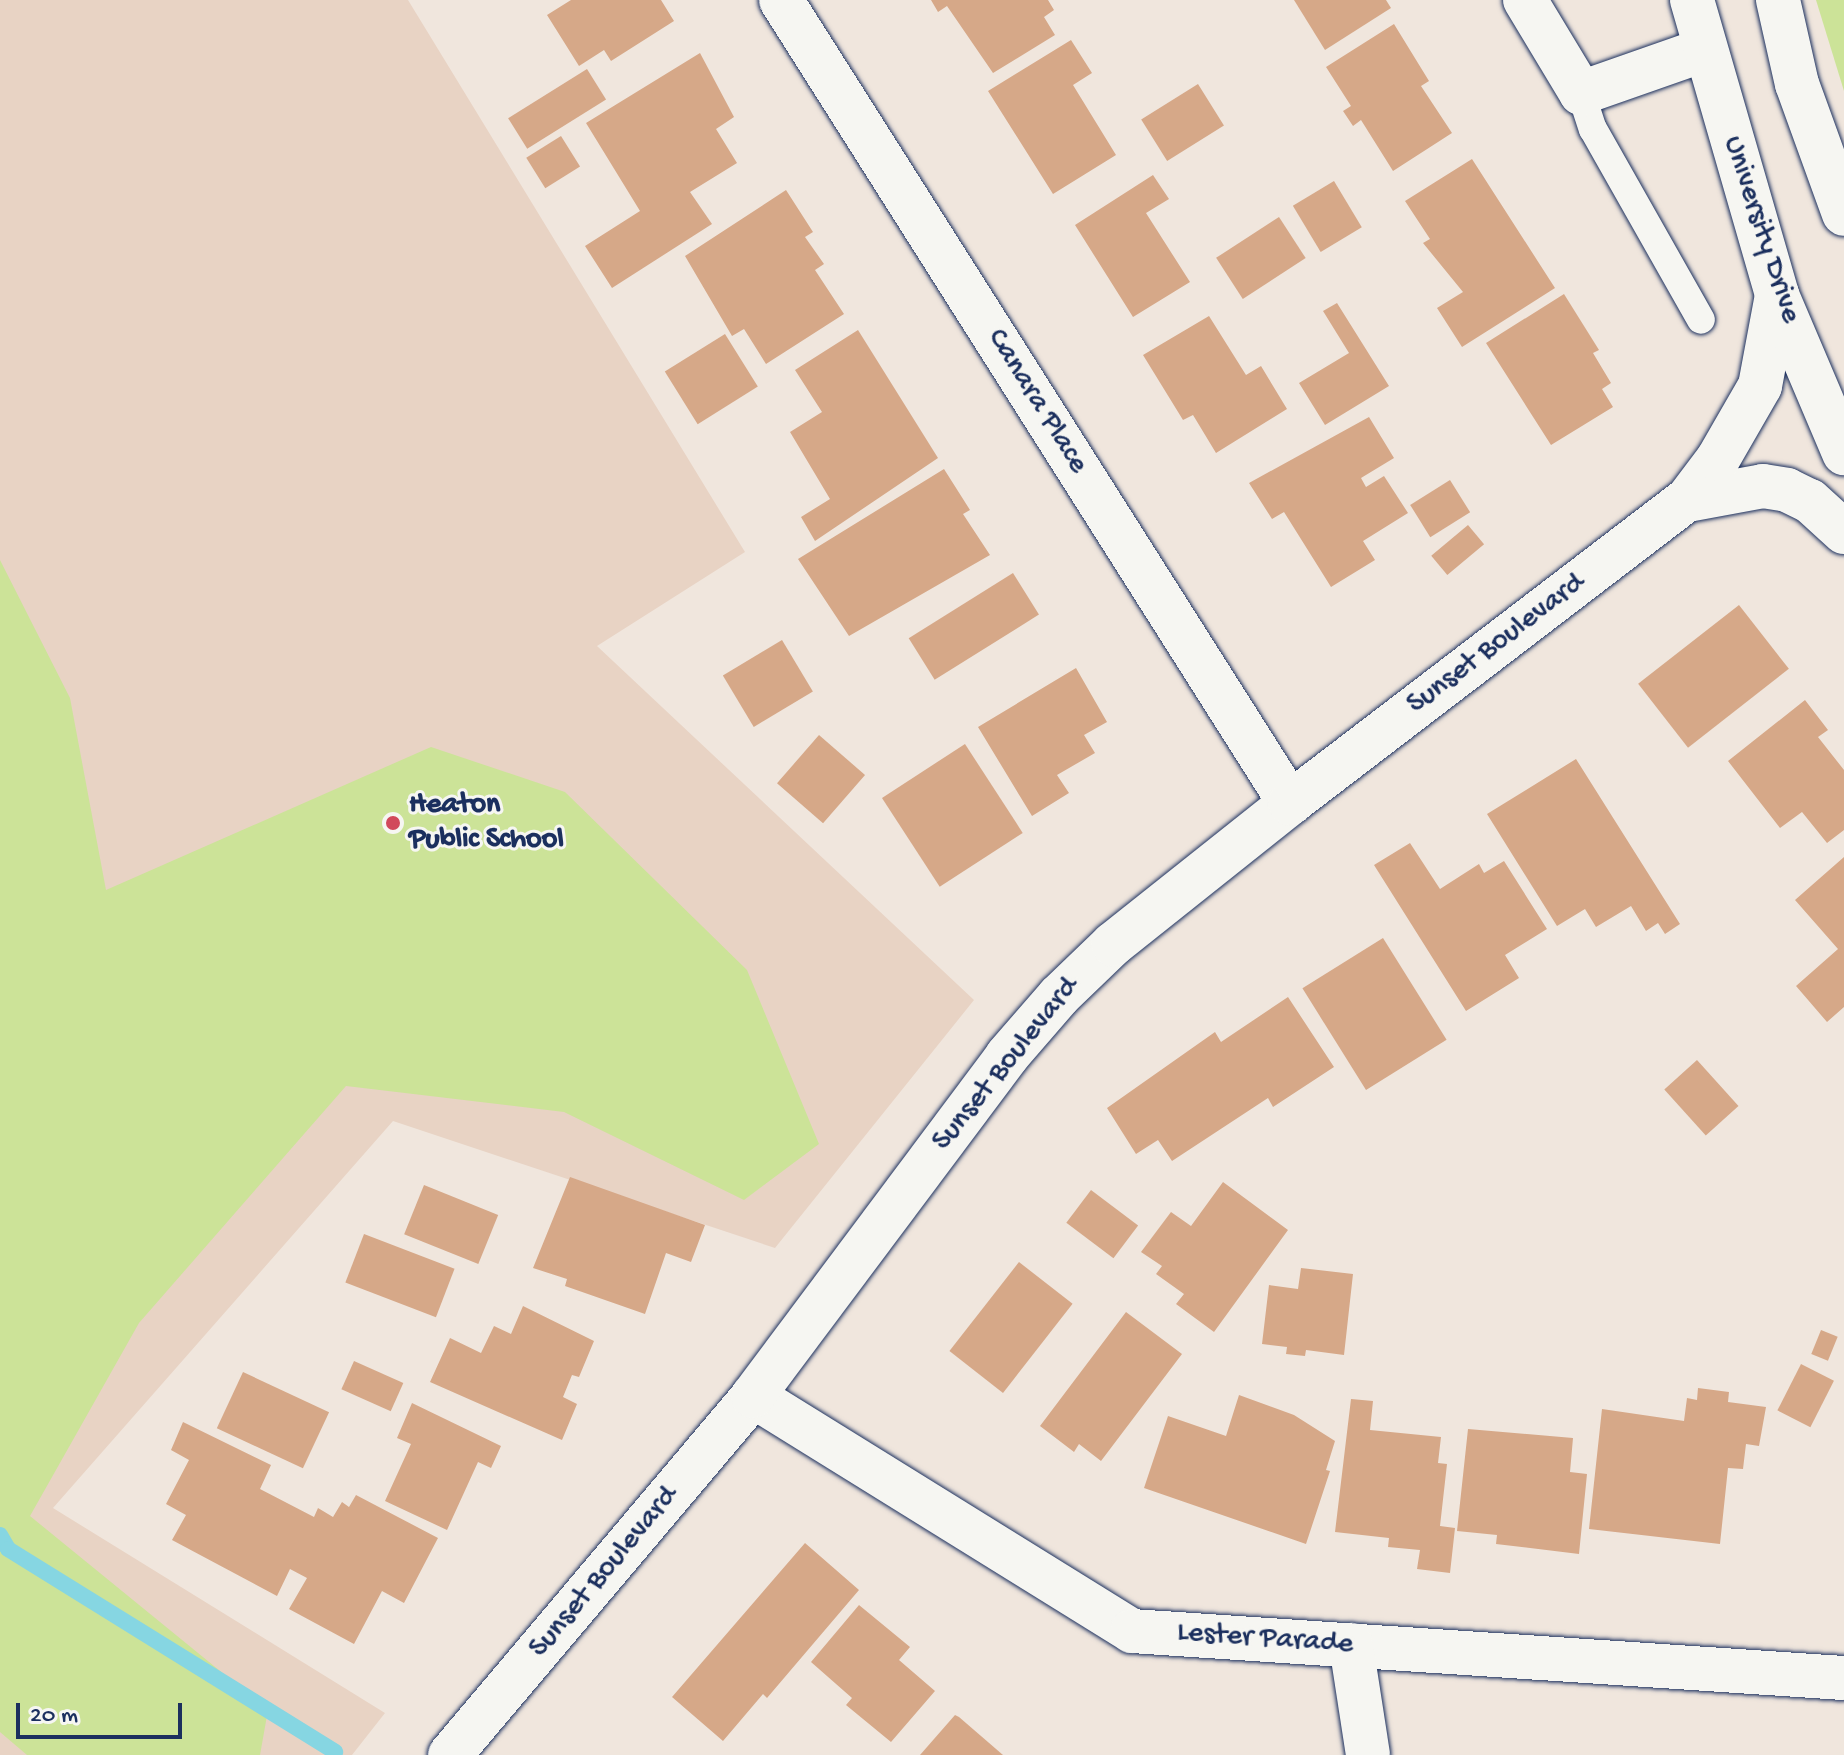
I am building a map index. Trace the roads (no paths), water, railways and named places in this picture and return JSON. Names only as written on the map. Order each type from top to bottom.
[{"type":"street","name":"Canara Place","points":[[781,0],[1290,803]]},
{"type":"street","points":[[1525,0],[1581,93],[1704,50]]},
{"type":"street","name":"University Drive","points":[[1692,0],[1777,295],[1844,453]]},
{"type":"street","points":[[1778,0],[1797,84],[1844,214]]},
{"type":"street","name":"Sunset Boulevard","points":[[450,1755],[753,1396],[1007,1056],[1059,996],[1113,944],[1290,803],[1687,500],[1718,459],[1760,386],[1777,295]]},
{"type":"street","name":"Sunset Boulevard","points":[[1687,500],[1763,486],[1787,490],[1810,501],[1844,532]]},
{"type":"street","name":"Lester Parade","points":[[753,1396],[1132,1631],[1844,1678]]},
{"type":"street","points":[[1351,1645],[1368,1755]]},
{"type":"lane","points":[[1581,93],[1593,129],[1701,320]]},
{"type":"waterway","points":[[0,1535],[8,1549],[335,1752]]},
{"type":"place","name":"Heaton Public School","points":[[393,823]]}]
